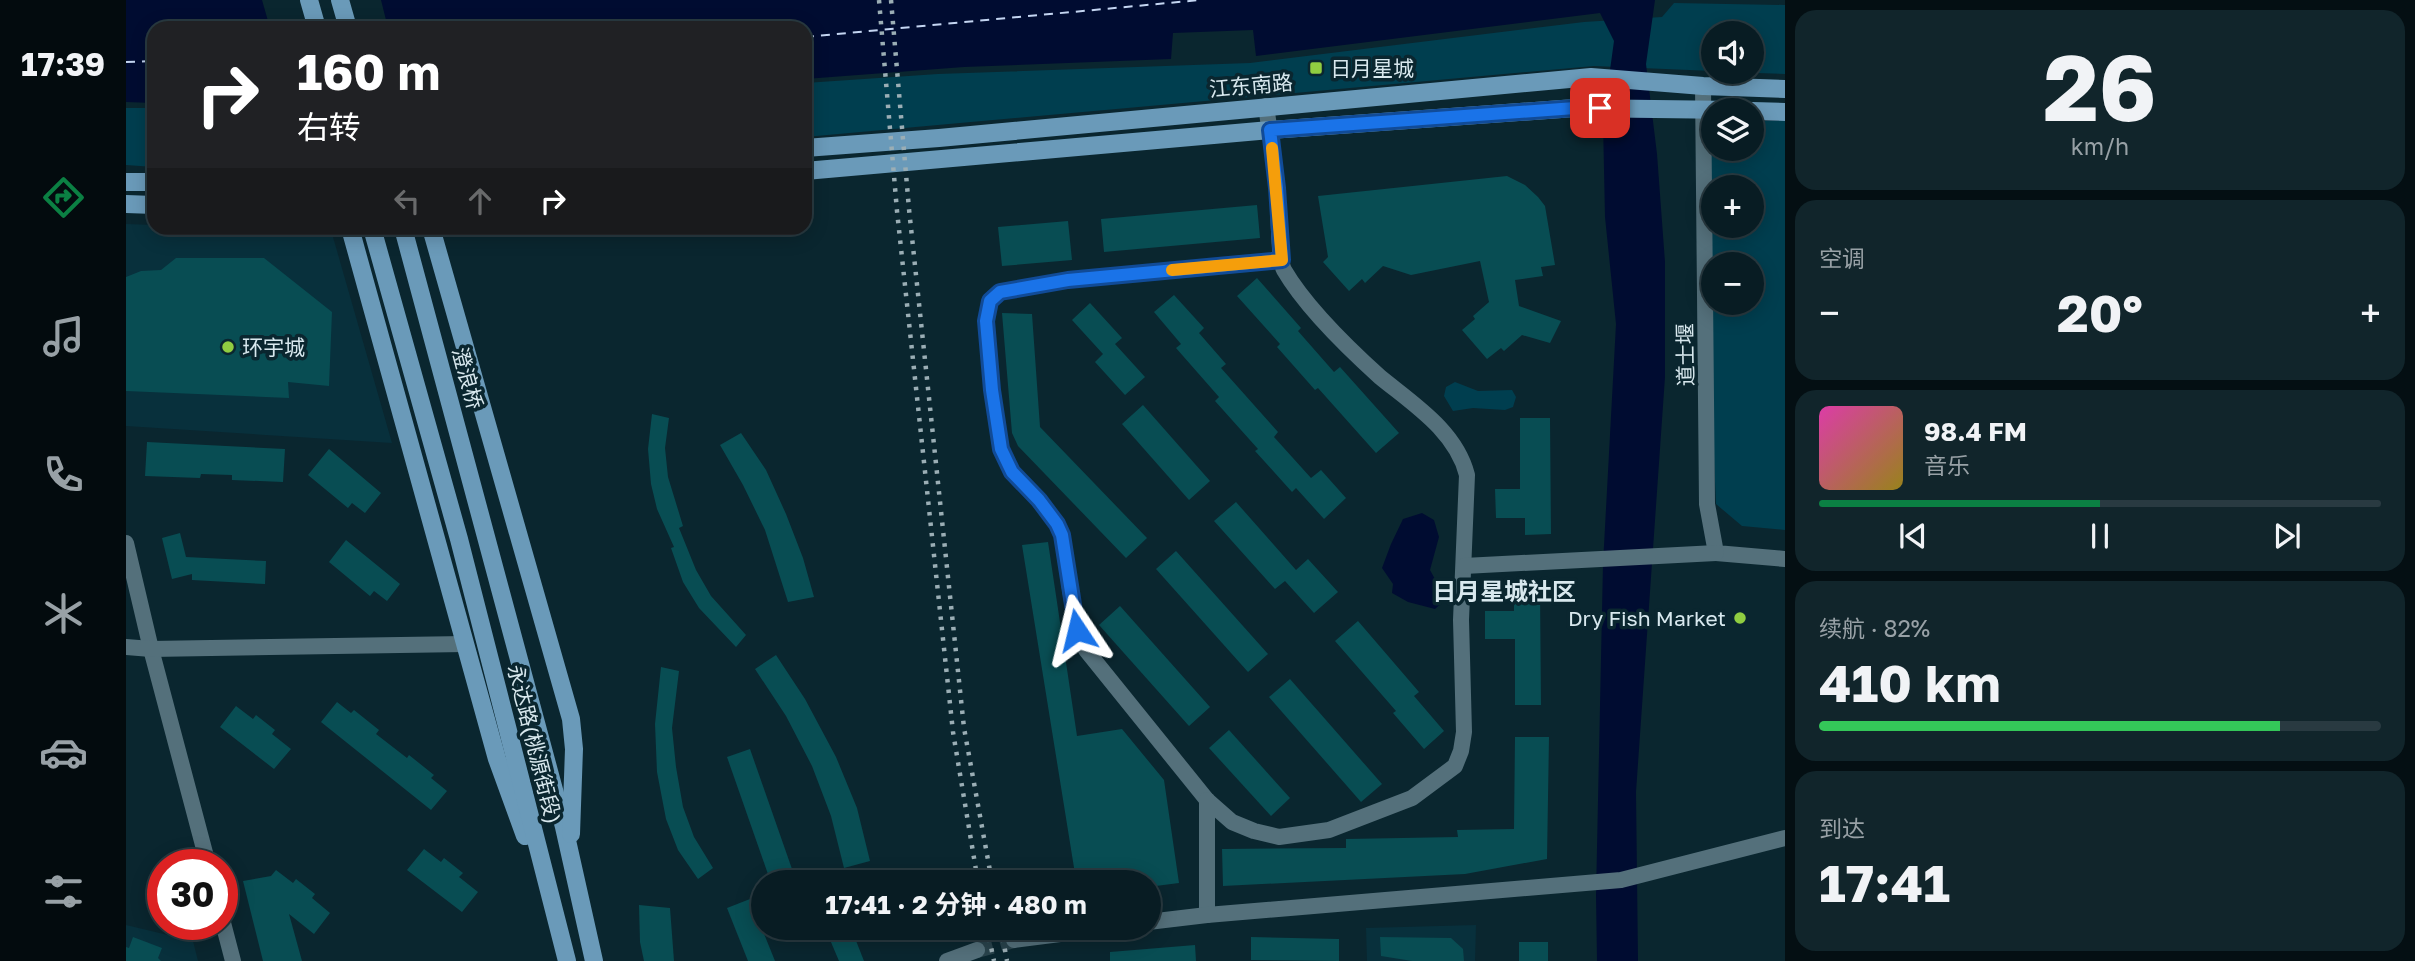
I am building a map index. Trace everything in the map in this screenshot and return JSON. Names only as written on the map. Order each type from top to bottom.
[{"type":"main road","points":[[309,0],[315,21]]},
{"type":"main road","points":[[340,0],[346,21]]},
{"type":"main road","name":"江东南路","points":[[812,147],[1591,77],[1785,89]]},
{"type":"main road","points":[[812,171],[1270,130],[1575,108],[1701,109]]},
{"type":"main road","points":[[1764,111],[1785,112]]},
{"type":"main road","points":[[126,182],[147,182]]},
{"type":"main road","points":[[126,204],[147,205]]},
{"type":"main road","points":[[352,235],[497,759],[557,921]]},
{"type":"main road","name":"永达路(桃源街段)","points":[[374,235],[459,539],[567,961]]},
{"type":"main road","name":"澄浪桥","points":[[405,235],[489,541]]},
{"type":"main road","points":[[433,235],[571,719],[574,749],[571,859]]},
{"type":"main road","name":"永达路(桃源街段)","points":[[489,541],[571,859],[594,961]]},
{"type":"street","name":"道士堰","points":[[1703,86],[1703,98]]},
{"type":"street","points":[[1266,106],[1277,188],[1282,260],[1282,267],[1321,318],[1357,355],[1416,405],[1450,440],[1463,460],[1467,475],[1461,620],[1464,732],[1455,766],[1412,798],[1329,830],[1295,836],[1254,831],[1232,822],[1207,800],[1086,650],[1077,630],[1062,535],[1039,500],[1012,472],[1001,449],[986,321],[990,301],[1000,292],[1010,289],[1068,280],[1282,260]]},
{"type":"street","name":"道士堰","points":[[1704,161],[1707,504],[1716,553]]},
{"type":"street","points":[[126,542],[151,649],[204,849]]},
{"type":"street","points":[[1464,566],[1716,553],[1785,559]]},
{"type":"street","points":[[126,647],[151,649],[465,644]]},
{"type":"street","points":[[1207,800],[1207,915]]},
{"type":"street","points":[[1161,920],[1621,880],[1785,838]]},
{"type":"street","points":[[228,940],[233,961]]},
{"type":"street","points":[[947,961],[976,950]]},
{"type":"shaded area","points":[[126,0],[1655,0],[1646,64],[1657,154],[1665,262],[1665,377],[1636,792],[1638,961],[1597,961],[1603,564],[1616,324],[1605,217],[1603,121],[1614,41],[1600,13],[1256,56],[1253,30],[1173,33],[1171,59],[964,67],[812,78],[812,21],[147,21],[147,103],[126,102]]},
{"type":"shaded area","points":[[1674,3],[1785,5],[1785,74],[1764,73],[1764,21],[1701,21],[1701,70],[1594,66],[812,136],[812,83],[938,74],[1250,63],[1584,22],[1662,17]]},
{"type":"shaded area","points":[[126,108],[147,108],[147,166],[126,165]]},
{"type":"shaded area","points":[[1764,121],[1785,121],[1785,530],[1742,526],[1716,504],[1708,315],[1764,315],[1764,252],[1705,252],[1704,238],[1764,238],[1764,175],[1701,175],[1700,141],[1701,161],[1764,161]]},
{"type":"shaded area","points":[[126,224],[147,225],[147,235],[332,235],[392,443],[126,426]]},
{"type":"shaded area","points":[[1455,382],[1478,391],[1512,390],[1516,397],[1513,407],[1505,410],[1473,408],[1453,411],[1444,396],[1446,387]]},
{"type":"shaded area","points":[[1422,513],[1434,520],[1439,537],[1430,570],[1441,590],[1443,602],[1435,609],[1408,602],[1392,593],[1393,584],[1382,568],[1403,519]]},
{"type":"shaded area","points":[[126,925],[147,930],[147,940],[193,941],[198,961],[126,961]]},
{"type":"shaded area","points":[[1476,925],[1475,961],[1367,961],[1366,928]]},
{"type":"pier","points":[[262,0],[381,0],[386,21],[268,21]]},
{"type":"building","points":[[1507,176],[1525,185],[1545,206],[1555,265],[1541,267],[1543,276],[1515,280],[1519,306],[1561,321],[1550,343],[1522,335],[1504,351],[1501,348],[1487,359],[1462,330],[1489,302],[1480,261],[1411,275],[1383,266],[1365,283],[1362,279],[1349,291],[1323,262],[1328,257],[1318,196]]},
{"type":"building","points":[[1257,205],[1260,238],[1104,252],[1101,219]]},
{"type":"building","points":[[1068,221],[1072,260],[1002,266],[998,227]]},
{"type":"building","name":"环宇城","points":[[176,258],[264,258],[332,312],[329,386],[288,382],[289,398],[126,391],[126,277],[141,271],[161,270]]},
{"type":"building","points":[[1257,278],[1301,328],[1298,331],[1334,372],[1340,367],[1399,433],[1376,453],[1318,388],[1315,390],[1277,347],[1280,344],[1237,296]]},
{"type":"building","points":[[1174,295],[1204,328],[1199,333],[1226,364],[1221,368],[1278,432],[1274,437],[1311,478],[1321,470],[1346,498],[1324,519],[1296,488],[1292,492],[1255,451],[1258,449],[1215,401],[1219,397],[1176,348],[1181,344],[1154,312]]},
{"type":"building","points":[[1090,303],[1122,338],[1115,344],[1145,377],[1125,395],[1095,362],[1103,354],[1072,320]]},
{"type":"building","points":[[1002,313],[1032,314],[1040,427],[1147,538],[1126,558],[1018,446],[1012,433]]},
{"type":"building","points":[[1143,405],[1210,481],[1189,500],[1122,424]]},
{"type":"building","points":[[652,414],[669,418],[665,448],[668,477],[683,526],[679,528],[696,570],[711,596],[746,635],[736,647],[699,608],[683,582],[671,548],[674,547],[657,509],[651,484],[648,449]]},
{"type":"building","points":[[1520,418],[1550,418],[1551,534],[1525,535],[1525,518],[1496,518],[1495,489],[1520,489]]},
{"type":"building","points":[[741,433],[766,470],[786,514],[814,597],[788,602],[765,530],[720,445]]},
{"type":"building","points":[[147,442],[285,449],[283,482],[232,480],[232,475],[201,474],[200,478],[145,476]]},
{"type":"building","points":[[329,449],[381,493],[365,513],[352,503],[348,508],[308,475]]},
{"type":"building","points":[[1236,502],[1296,570],[1308,559],[1338,592],[1314,613],[1285,581],[1275,589],[1214,521]]},
{"type":"building","points":[[180,533],[186,557],[266,561],[265,584],[192,580],[192,574],[172,579],[162,538]]},
{"type":"building","points":[[346,540],[400,584],[387,601],[374,591],[370,596],[329,562]]},
{"type":"building","points":[[1048,542],[1077,736],[1122,729],[1164,780],[1179,883],[1161,885],[1161,870],[1074,870],[1022,545]]},
{"type":"building","points":[[1176,551],[1268,654],[1248,672],[1156,569]]},
{"type":"building","points":[[1514,590],[1540,590],[1541,705],[1515,705],[1515,639],[1485,639],[1485,611],[1514,611]]},
{"type":"building","points":[[1120,606],[1210,707],[1189,726],[1099,625]]},
{"type":"building","points":[[1358,621],[1419,692],[1414,696],[1444,731],[1424,749],[1393,713],[1396,711],[1335,641]]},
{"type":"building","points":[[776,655],[805,699],[836,757],[857,808],[870,861],[844,868],[831,816],[812,766],[786,716],[755,669]]},
{"type":"building","points":[[661,667],[679,671],[672,728],[676,767],[683,807],[694,837],[713,868],[698,879],[678,850],[666,819],[657,772],[655,724]]},
{"type":"building","points":[[1290,679],[1382,784],[1361,802],[1269,697]]},
{"type":"building","points":[[337,702],[351,713],[354,710],[379,730],[376,734],[434,775],[431,778],[447,791],[431,810],[321,722]]},
{"type":"building","points":[[236,706],[253,719],[256,715],[275,730],[272,734],[291,749],[274,769],[220,727]]},
{"type":"building","points":[[1229,730],[1290,798],[1271,816],[1209,748]]},
{"type":"building","points":[[1515,737],[1549,737],[1547,859],[1465,874],[1223,886],[1222,849],[1346,848],[1346,839],[1458,837],[1457,830],[1514,829]]},
{"type":"building","points":[[750,749],[792,869],[767,870],[727,757]]},
{"type":"building","points":[[424,849],[441,862],[444,858],[463,873],[459,877],[478,892],[462,912],[407,870]]},
{"type":"building","points":[[276,870],[293,883],[296,879],[315,894],[312,898],[330,913],[314,934],[289,914],[302,961],[263,961],[243,881],[271,876]]},
{"type":"building","points":[[750,899],[751,940],[767,940],[775,961],[748,961],[727,908]]},
{"type":"building","points":[[639,905],[670,908],[674,961],[644,961],[640,942]]},
{"type":"building","points":[[133,937],[162,948],[158,958],[161,961],[126,961],[126,947],[129,948]]},
{"type":"building","points":[[1251,937],[1339,939],[1339,961],[1251,960]]},
{"type":"building","points":[[1380,937],[1451,938],[1463,949],[1464,961],[1412,961],[1381,956]]},
{"type":"building","points":[[830,940],[856,940],[864,961],[839,961]]},
{"type":"building","points":[[1519,942],[1548,942],[1548,961],[1519,961]]},
{"type":"building","points":[[1195,945],[1196,961],[1110,961],[1110,952]]},
{"type":"ferry route","points":[[812,36],[1200,0]]},
{"type":"ferry route","points":[[126,62],[147,61]]},
{"type":"tunnel","points":[[977,950],[1014,940]]},
{"type":"railway","points":[[879,0],[897,211],[953,732],[976,870]]},
{"type":"railway","points":[[891,0],[909,209],[964,728],[990,870]]},
{"type":"railway","points":[[990,940],[994,961]]},
{"type":"railway","points":[[1003,940],[1007,961]]},
{"type":"slow traffic","points":[[1172,270],[1282,260],[1272,148]]},
{"type":"place","name":"日月星城","points":[[1316,68]]},
{"type":"place","name":"环宇城","points":[[228,347]]},
{"type":"place","name":"Dry Fish Market","points":[[1740,618]]},
{"type":"district","name":"日月星城社区","points":[[1504,590]]},
{"type":"route","points":[[1077,630],[1062,535],[1039,500],[1012,472],[1001,449],[986,321],[990,301],[1000,292],[1010,289],[1068,280],[1282,260],[1270,130],[1600,108]]}]
